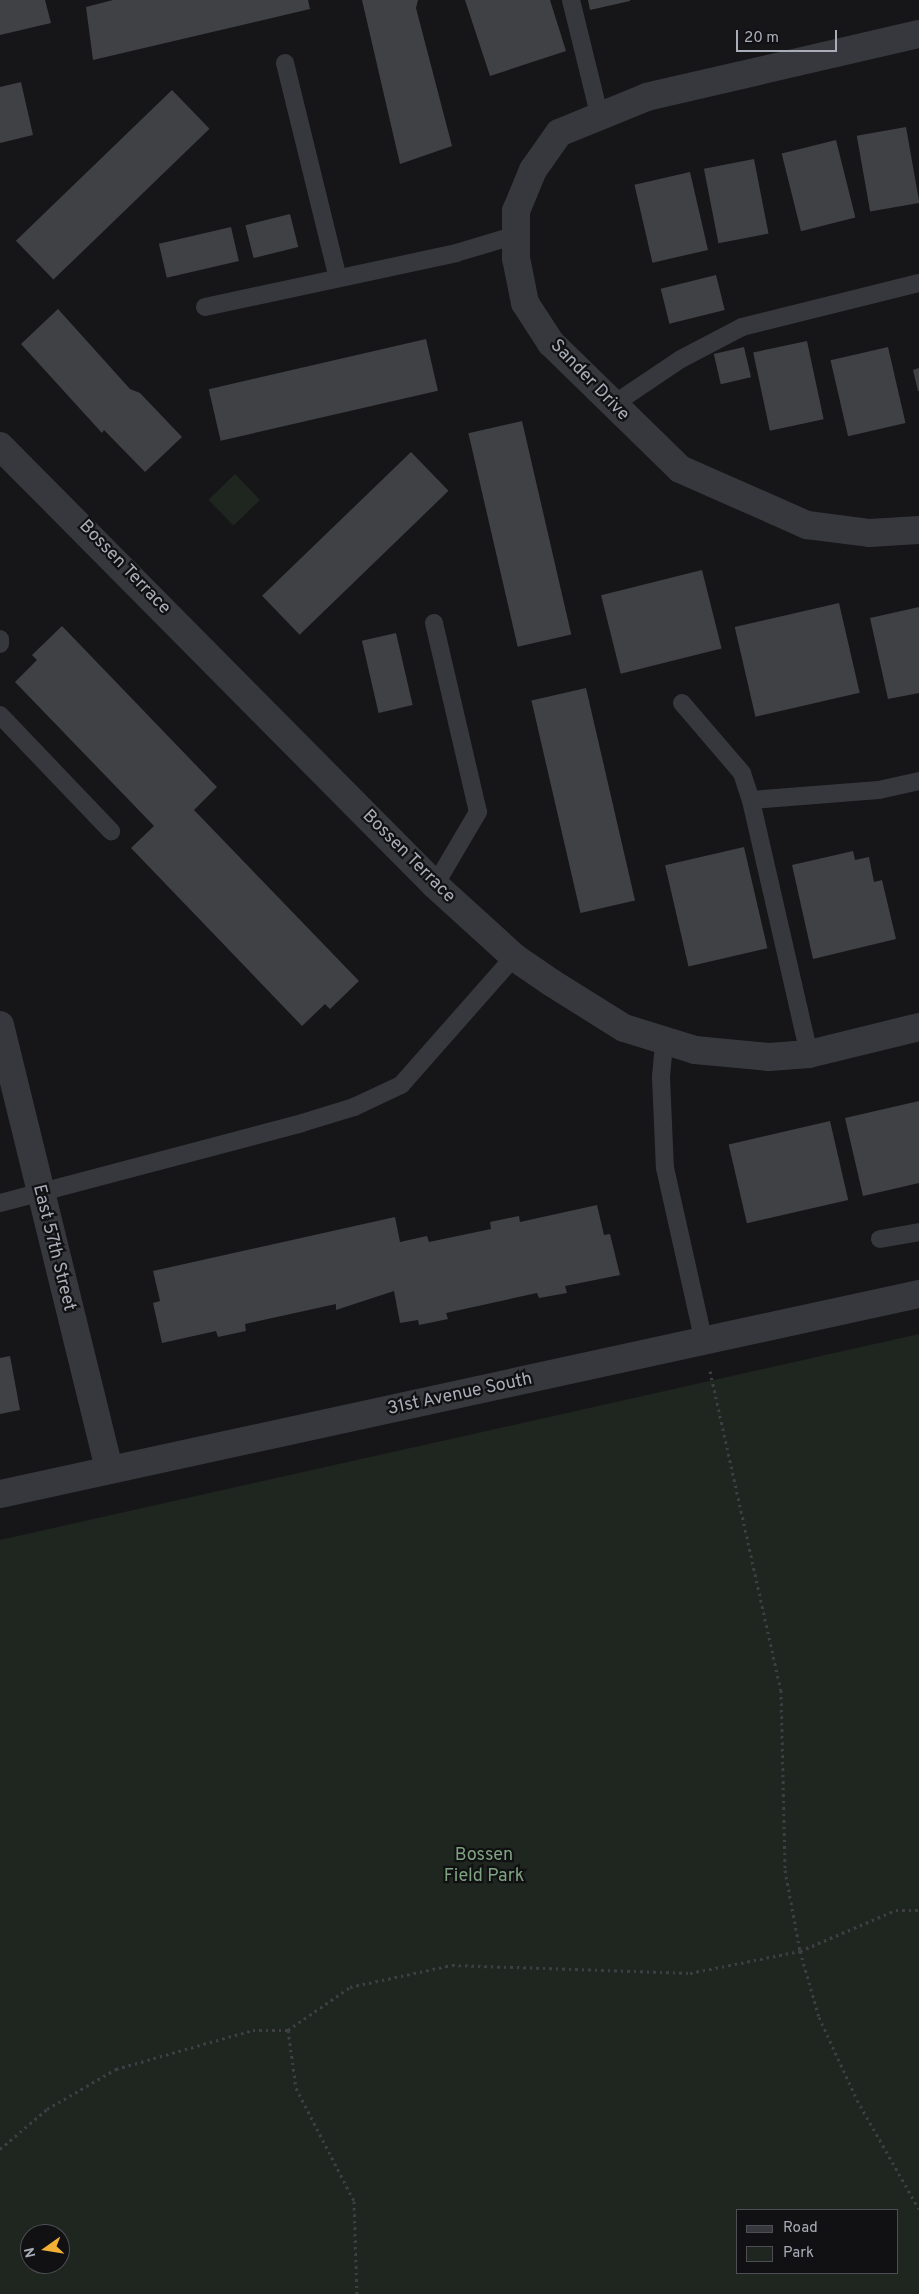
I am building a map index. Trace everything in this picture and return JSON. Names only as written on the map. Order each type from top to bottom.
[{"type":"street","name":"Sander Drive","points":[[919,34],[647,98],[599,114],[559,133],[533,170],[516,212],[516,235],[525,303],[551,343],[611,406],[680,469],[807,525],[870,533],[919,530]]},
{"type":"street","name":"Bossen Terrace","points":[[0,446],[435,885],[514,957],[624,1028],[664,1043],[768,1057],[808,1054],[919,1028]]},
{"type":"street","name":"East 57th Street","points":[[0,1026],[109,1470]]},
{"type":"street","name":"31st Avenue South","points":[[0,1494],[704,1344],[919,1294]]},
{"type":"lane","points":[[571,0],[599,114]]},
{"type":"lane","points":[[285,63],[337,275]]},
{"type":"lane","points":[[205,307],[337,275],[456,253],[516,235]]},
{"type":"lane","points":[[611,406],[681,359],[742,327],[919,283]]},
{"type":"lane","points":[[434,623],[478,812],[435,885]]},
{"type":"lane","points":[[0,639],[0,644]]},
{"type":"lane","points":[[682,703],[742,773],[751,800],[808,1054]]},
{"type":"lane","points":[[0,715],[111,831]]},
{"type":"lane","points":[[751,800],[879,790],[919,781]]},
{"type":"lane","points":[[0,1204],[40,1195],[345,1110],[401,1085],[514,957]]},
{"type":"lane","points":[[664,1043],[660,1078],[665,1168],[704,1344]]},
{"type":"lane","points":[[880,1240],[919,1232]]},
{"type":"path","points":[[704,1344],[781,1690],[785,1870],[800,1952],[822,2025],[857,2100],[919,2209]]},
{"type":"path","points":[[0,2150],[47,2109],[116,2069],[253,2030],[288,2030],[350,1987],[452,1965],[690,1973],[800,1952],[896,1910],[919,1910]]},
{"type":"path","points":[[288,2030],[296,2088],[354,2201],[357,2294]]},
{"type":"green space","points":[[235,474],[260,500],[233,526],[208,500]]},
{"type":"green space","name":"Bossen Field Park","points":[[919,1334],[919,2294],[0,2294],[0,1540]]},
{"type":"building","points":[[0,0],[45,0],[51,23],[0,35]]},
{"type":"building","points":[[113,0],[308,0],[310,9],[93,60],[86,7]]},
{"type":"building","points":[[362,0],[418,0],[416,8],[452,146],[400,164]]},
{"type":"building","points":[[465,0],[550,0],[566,51],[490,76]]},
{"type":"building","points":[[588,0],[630,0],[630,1],[590,10]]},
{"type":"building","points":[[21,82],[33,135],[0,143],[0,87]]},
{"type":"building","points":[[172,90],[210,129],[53,280],[16,241]]},
{"type":"building","points":[[906,127],[919,203],[870,212],[857,136]]},
{"type":"building","points":[[836,140],[855,218],[801,231],[782,154]]},
{"type":"building","points":[[754,159],[769,234],[718,243],[704,169]]},
{"type":"building","points":[[690,172],[708,250],[652,263],[634,185]]},
{"type":"building","points":[[290,214],[298,247],[254,258],[245,225]]},
{"type":"building","points":[[231,227],[239,261],[167,278],[159,244]]},
{"type":"building","points":[[716,275],[725,310],[669,324],[661,289]]},
{"type":"building","points":[[58,309],[130,389],[140,393],[182,437],[145,472],[104,430],[102,433],[21,344]]},
{"type":"building","points":[[426,339],[438,391],[221,441],[209,389]]},
{"type":"building","points":[[807,341],[824,419],[770,431],[753,352]]},
{"type":"building","points":[[744,347],[751,377],[721,384],[714,354]]},
{"type":"building","points":[[888,347],[906,423],[848,436],[831,360]]},
{"type":"building","points":[[919,368],[919,391],[918,391],[913,370]]},
{"type":"building","points":[[522,421],[571,634],[518,647],[468,433]]},
{"type":"building","points":[[411,452],[449,491],[300,635],[262,596]]},
{"type":"building","points":[[702,570],[722,649],[621,674],[601,595]]},
{"type":"building","points":[[839,603],[860,693],[755,717],[735,627]]},
{"type":"building","points":[[919,607],[919,693],[888,699],[870,618]]},
{"type":"building","points":[[62,626],[217,787],[194,810],[359,981],[330,1009],[325,1004],[302,1026],[131,848],[154,826],[15,682],[37,660],[32,655]]},
{"type":"building","points":[[396,633],[413,705],[379,713],[362,641]]},
{"type":"building","points":[[586,688],[635,900],[580,913],[531,701]]},
{"type":"building","points":[[744,847],[767,948],[688,967],[665,865]]},
{"type":"building","points":[[853,851],[855,860],[869,857],[874,882],[882,880],[896,939],[813,959],[792,865]]},
{"type":"building","points":[[919,1101],[919,1183],[863,1196],[845,1118]]},
{"type":"building","points":[[830,1121],[848,1200],[747,1223],[729,1144]]},
{"type":"building","points":[[597,1205],[604,1235],[610,1234],[620,1275],[565,1286],[567,1293],[539,1298],[537,1293],[446,1313],[448,1319],[419,1325],[418,1320],[400,1323],[394,1291],[336,1310],[336,1304],[245,1324],[246,1331],[218,1337],[216,1331],[162,1343],[153,1303],[160,1301],[153,1271],[395,1217],[400,1242],[427,1236],[429,1242],[491,1229],[490,1222],[519,1216],[520,1222]]},
{"type":"building","points":[[10,1356],[20,1410],[0,1414],[0,1358]]}]
